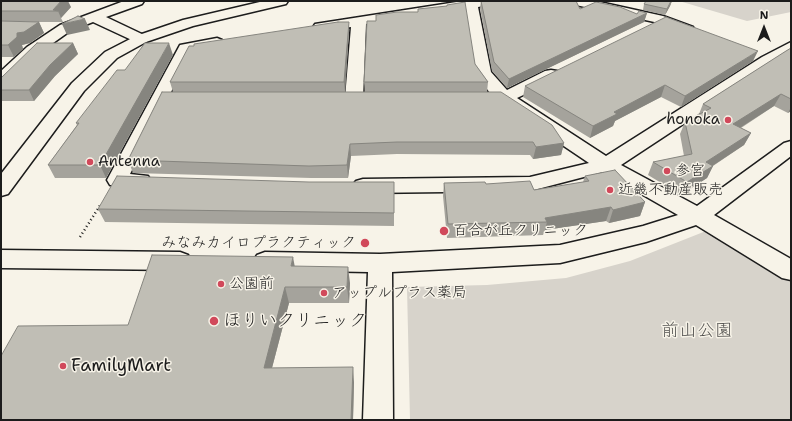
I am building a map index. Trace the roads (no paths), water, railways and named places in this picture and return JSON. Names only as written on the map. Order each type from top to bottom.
[{"type":"street","points":[[1,80],[33,50],[65,28],[137,1]]},
{"type":"street","points":[[1,189],[78,87],[110,55],[141,39],[188,22],[281,1]]},
{"type":"street","points":[[306,29],[490,1]]},
{"type":"street","points":[[576,1],[663,20],[701,35]]},
{"type":"street","points":[[471,4],[483,73],[504,98],[606,166],[698,216],[791,271]]},
{"type":"street","points":[[94,17],[141,39]]},
{"type":"street","points":[[643,31],[663,20]]},
{"type":"street","points":[[354,98],[359,21]]},
{"type":"street","points":[[44,28],[65,28]]},
{"type":"street","points":[[163,182],[114,184],[168,98],[185,48],[230,41]]},
{"type":"street","points":[[342,186],[530,184],[606,166],[760,57],[791,47]]},
{"type":"street","points":[[465,98],[504,98],[566,68]]},
{"type":"street","points":[[246,261],[380,263],[560,254],[646,234],[698,216],[791,147]]},
{"type":"street","points":[[1,259],[70,252],[198,261]]},
{"type":"street","points":[[378,420],[380,263]]},
{"type":"place","name":"honoka","points":[[728,120]]},
{"type":"place","name":"Antenna","points":[[90,162]]},
{"type":"place","name":"参宮","points":[[667,171]]},
{"type":"place","name":"近畿不動産販売","points":[[610,190]]},
{"type":"place","name":"百合が丘クリニック","points":[[444,231]]},
{"type":"place","name":"みなみカイロプラクティック","points":[[365,243]]},
{"type":"place","name":"公園前","points":[[221,284]]},
{"type":"place","name":"アップルプラス薬局","points":[[324,293]]},
{"type":"place","name":"ほりいクリニック","points":[[214,321]]},
{"type":"place","name":"FamilyMart","points":[[63,366]]},
{"type":"park label","name":"前山公園","points":[[697,331]]}]
